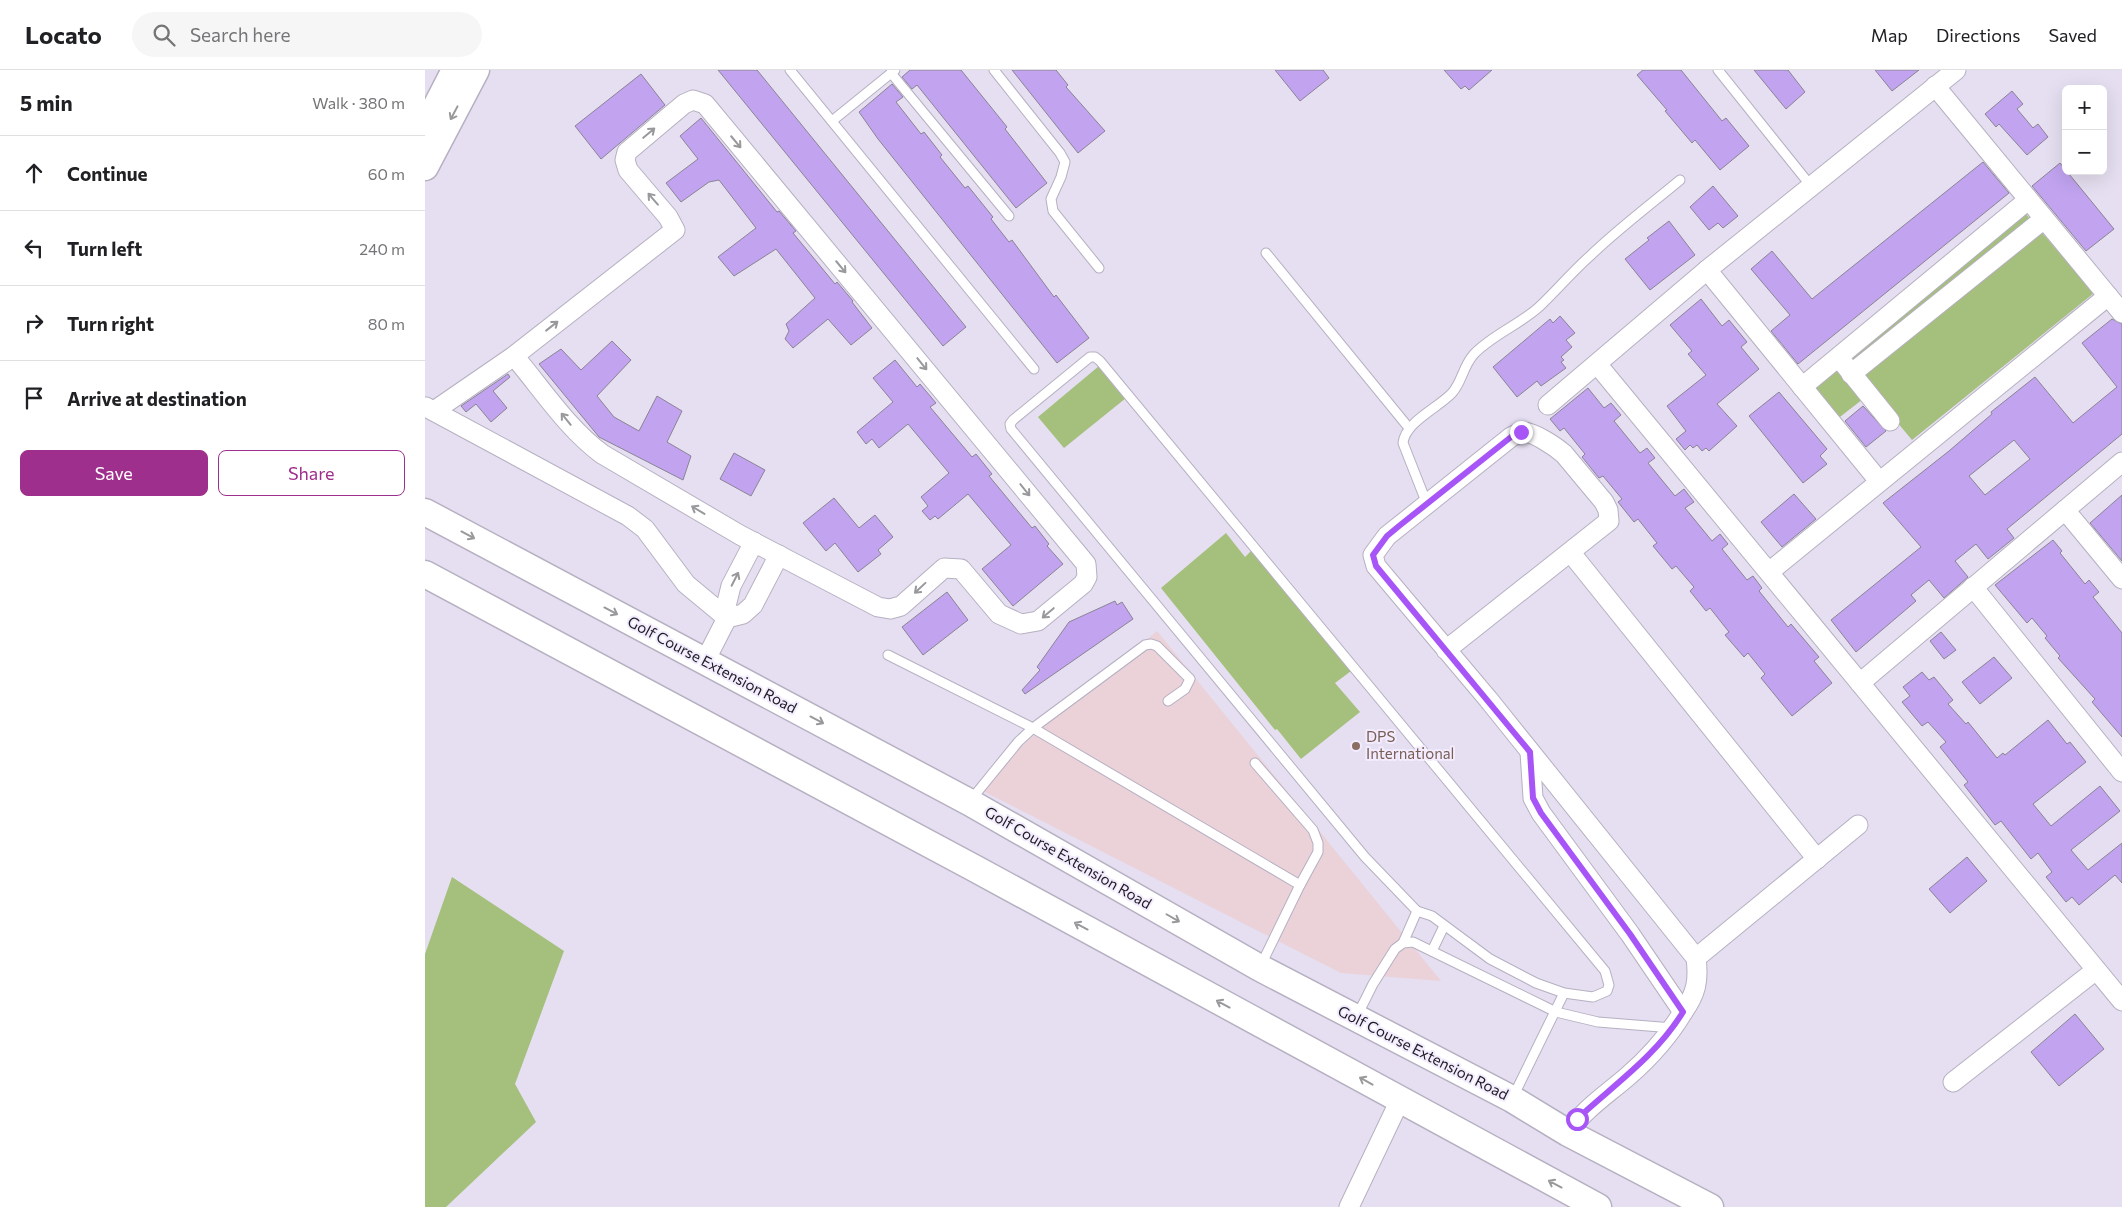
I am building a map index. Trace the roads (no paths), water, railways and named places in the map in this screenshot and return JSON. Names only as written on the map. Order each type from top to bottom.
[{"type":"main road","points":[[425,128],[455,70]]},
{"type":"main road","points":[[425,168],[476,70]]},
{"type":"main road","name":"Golf Course Extension Road","points":[[425,512],[969,802],[1260,968],[1512,1099],[1568,1133],[1709,1207]]},
{"type":"main road","points":[[425,574],[1598,1207]]},
{"type":"street","points":[[1548,405],[1707,270],[1956,70]]},
{"type":"street","points":[[1935,86],[2122,313]]},
{"type":"street","points":[[514,356],[587,442],[602,454],[747,539],[878,607],[890,610],[901,606],[944,568],[961,570],[970,578],[999,614],[1021,624],[1038,621],[1083,584],[1087,577],[1086,564],[705,104],[693,100],[684,104],[627,152],[625,160],[628,170],[668,217],[675,230],[514,356],[430,409],[628,516],[645,529],[686,584],[727,618]]},
{"type":"street","points":[[1802,386],[2028,200]]},
{"type":"street","points":[[1851,374],[2044,219]]},
{"type":"street","points":[[1707,270],[1879,482]]},
{"type":"street","points":[[1769,572],[2108,296]]},
{"type":"street","points":[[1839,357],[1890,421]]},
{"type":"street","points":[[1597,364],[2122,1001]]},
{"type":"street","points":[[1446,650],[1609,521],[1608,510],[1604,502],[1564,454],[1558,448],[1529,433],[1521,432],[1511,437],[1387,536],[1373,555],[1376,566],[1530,752],[1696,958],[1699,976],[1692,1000],[1678,1020],[1656,1049],[1629,1076],[1577,1119],[1568,1133]]},
{"type":"street","points":[[1860,683],[2122,462]]},
{"type":"street","points":[[2065,510],[2122,579]]},
{"type":"street","points":[[705,661],[727,618],[726,606],[731,586],[747,539]]},
{"type":"street","points":[[1571,552],[1817,859]]},
{"type":"street","points":[[727,618],[743,614],[753,605],[779,555]]},
{"type":"street","points":[[1973,587],[2122,772]]},
{"type":"street","points":[[1530,752],[1533,798],[1541,813],[1635,941],[1678,1020]]},
{"type":"street","points":[[1696,958],[1858,825]]},
{"type":"street","points":[[1953,1082],[2097,970]]},
{"type":"street","points":[[1349,1207],[1400,1100]]},
{"type":"lane","points":[[791,70],[1034,369]]},
{"type":"lane","points":[[994,70],[1060,152],[1065,162],[1051,200],[1053,211],[1099,268]]},
{"type":"lane","points":[[1718,70],[1811,186]]},
{"type":"lane","points":[[832,121],[893,71],[1009,216]]},
{"type":"lane","points":[[1427,504],[1403,443],[1404,435],[1409,428],[1451,394],[1467,363],[1480,348],[1538,308],[1590,255],[1680,180]]},
{"type":"lane","points":[[1266,253],[1409,428]]},
{"type":"lane","points":[[1090,357],[1095,357],[1100,361],[1605,971],[1609,985],[1607,991],[1593,997],[1565,993],[1537,983],[1490,959],[1444,926],[1432,916],[1417,911],[1365,857],[1011,429],[1010,424],[1013,420],[1090,357]]},
{"type":"lane","points":[[969,802],[1013,748],[1033,728],[1145,645],[1157,646],[1189,680],[1185,689],[1168,701]]},
{"type":"lane","points":[[888,655],[1033,728],[1300,884]]},
{"type":"lane","points":[[1255,763],[1313,830],[1318,843],[1318,852],[1300,884],[1260,968]]},
{"type":"lane","points":[[1356,1019],[1373,984],[1395,949],[1403,943],[1417,911]]},
{"type":"lane","points":[[1432,951],[1444,926]]},
{"type":"lane","points":[[1403,943],[1413,942],[1556,1012],[1598,1022],[1678,1020]]},
{"type":"lane","points":[[1512,1099],[1565,993]]},
{"type":"place","name":"DPS International","points":[[1356,746]]}]
